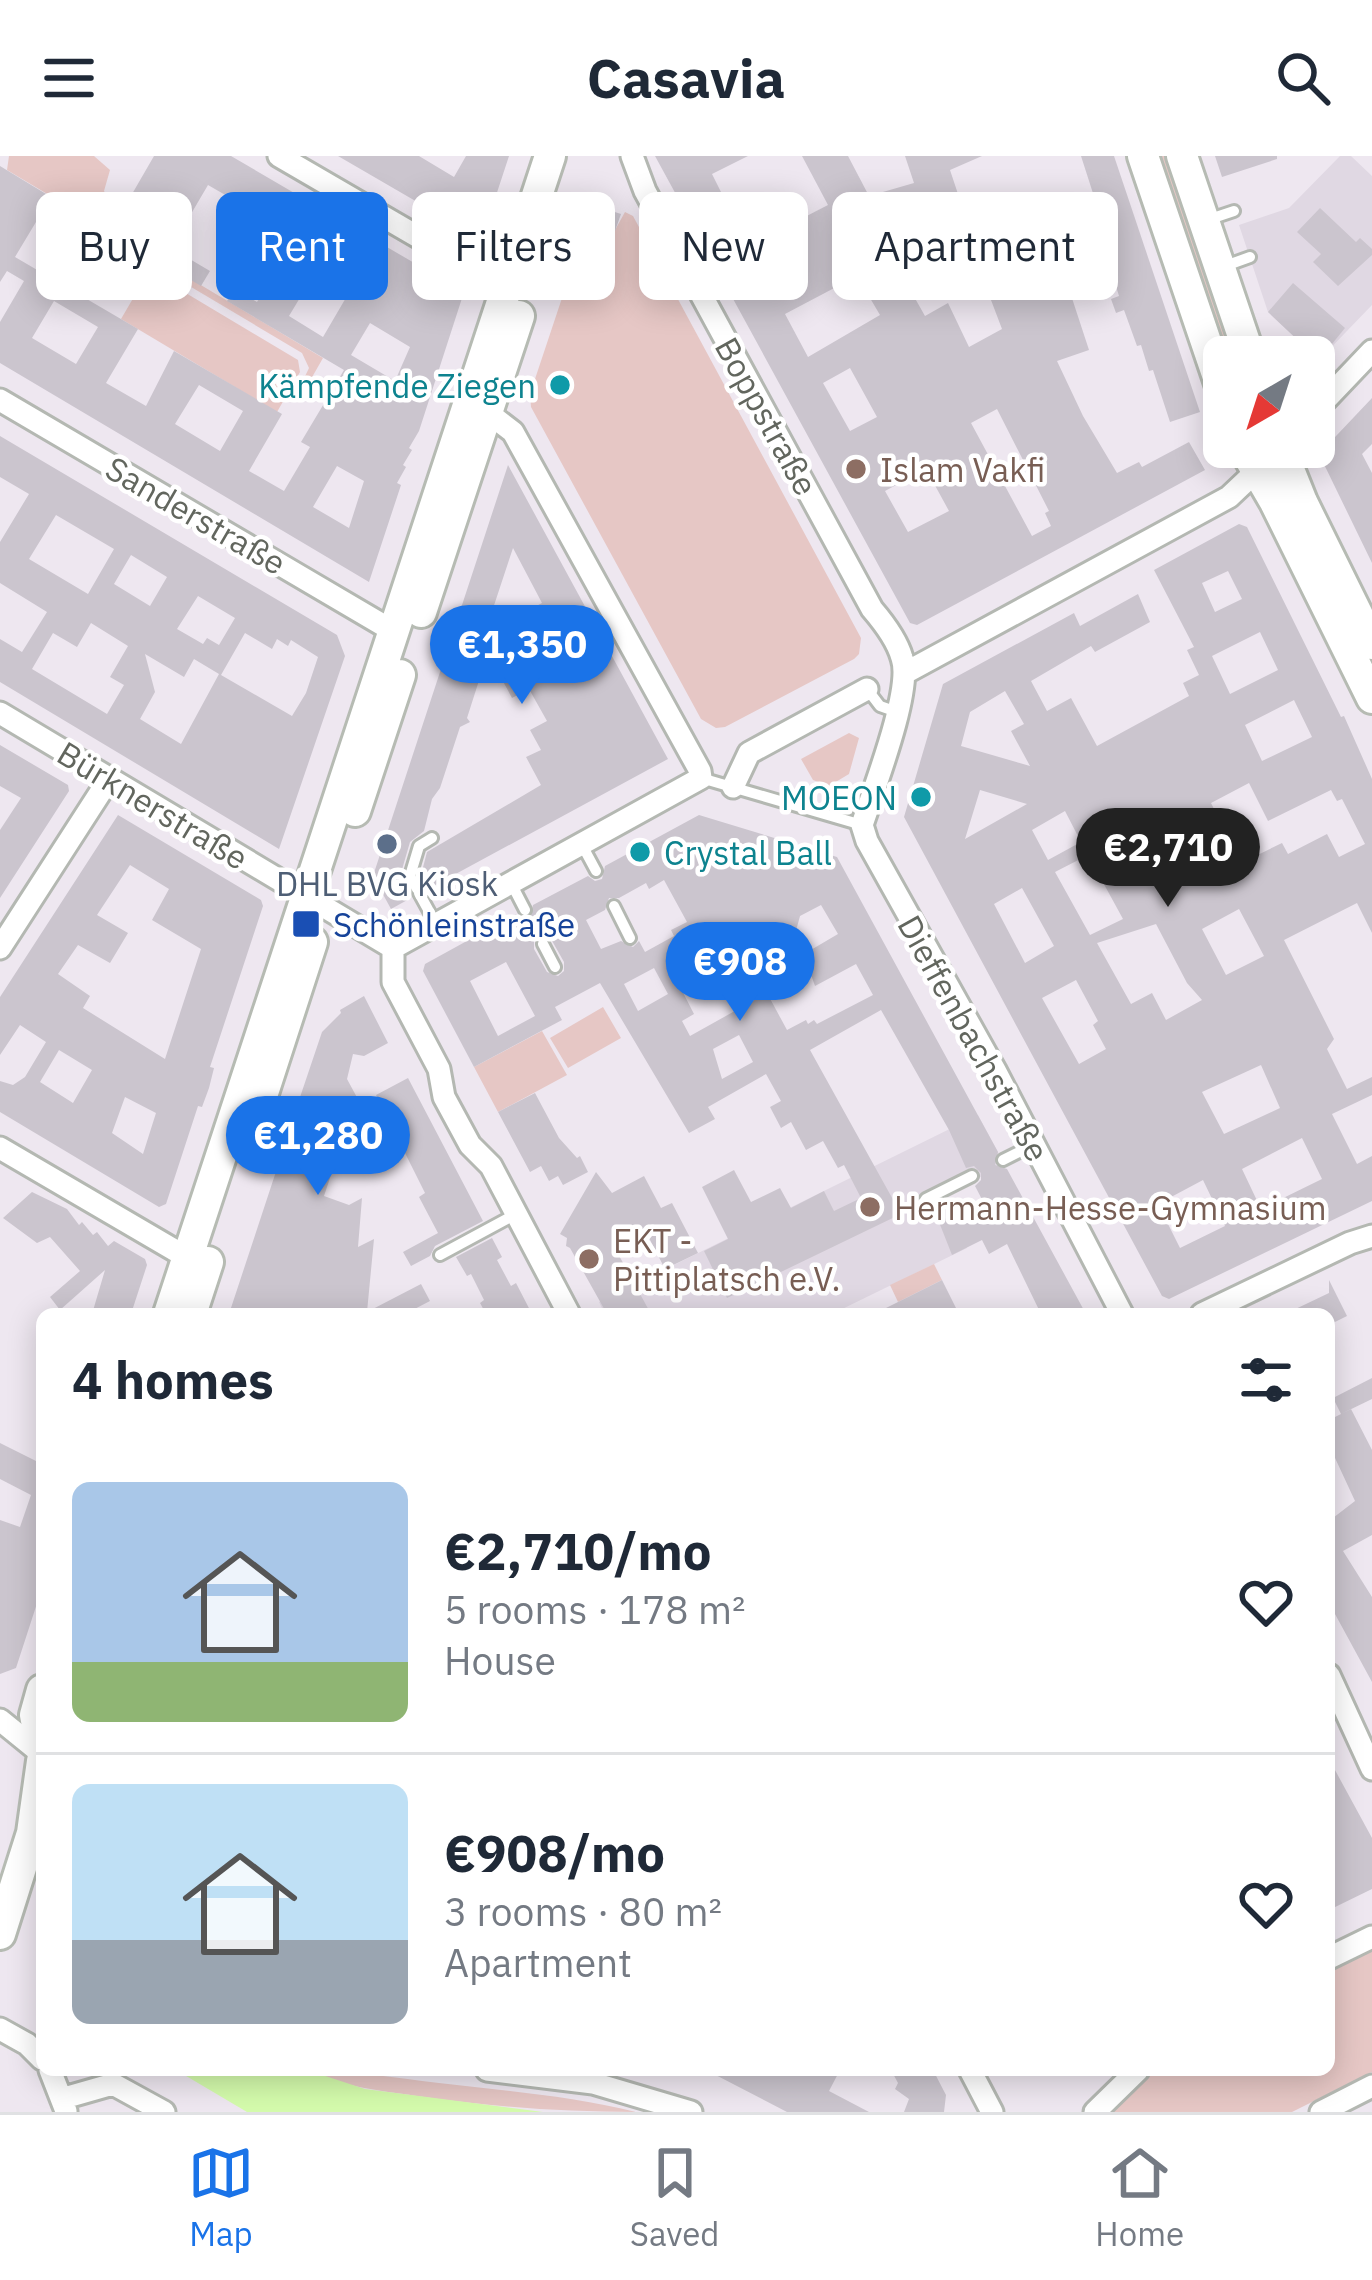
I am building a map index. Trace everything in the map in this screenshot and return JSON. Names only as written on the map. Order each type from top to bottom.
[{"type":"main road","points":[[538,192],[550,156]]},
{"type":"main road","points":[[193,1308],[393,631],[571,156]]},
{"type":"main road","points":[[1143,156],[1204,336]]},
{"type":"main road","points":[[1182,156],[1243,336]]},
{"type":"main road","points":[[171,1308],[314,901],[478,405],[503,300]]},
{"type":"main road","points":[[1256,468],[1372,644]]},
{"type":"main road","points":[[1286,468],[1307,540],[1372,698]]},
{"type":"main road","points":[[0,1934],[36,1817]]},
{"type":"street","points":[[279,156],[412,233]]},
{"type":"street","name":"Boppstraße","points":[[632,156],[645,191],[896,645],[905,673]]},
{"type":"street","points":[[1335,390],[1372,351]]},
{"type":"street","name":"Sanderstraße","points":[[0,400],[393,631]]},
{"type":"street","points":[[393,948],[701,778],[514,434],[478,405]]},
{"type":"street","points":[[862,826],[905,673],[1229,496],[1245,468]]},
{"type":"street","points":[[733,787],[749,753],[866,689]]},
{"type":"street","name":"Bürknerstraße","points":[[0,713],[314,901]]},
{"type":"street","points":[[0,948],[109,779]]},
{"type":"street","name":"Dieffenbachstraße","points":[[862,826],[1119,1308]]},
{"type":"street","points":[[314,901],[393,948]]},
{"type":"street","points":[[393,948],[393,982],[439,1069],[444,1097],[470,1145],[490,1166],[566,1308]]},
{"type":"street","points":[[0,1148],[188,1258]]},
{"type":"street","points":[[1215,1308],[1372,1237]]},
{"type":"street","points":[[1335,1688],[1372,1769]]},
{"type":"street","points":[[0,1720],[36,1750]]},
{"type":"street","points":[[1335,1955],[1372,1936]]},
{"type":"street","points":[[0,2029],[36,2053]]},
{"type":"street","points":[[53,2076],[65,2105],[113,2084],[164,2112]]},
{"type":"street","points":[[536,2076],[593,2083],[692,2112]]},
{"type":"street","points":[[973,2076],[992,2112]]},
{"type":"street","points":[[1095,2112],[1132,2076]]},
{"type":"street","points":[[1321,2112],[1372,2086]]},
{"type":"lane","points":[[1204,221],[1234,211]]},
{"type":"lane","points":[[1220,268],[1250,257]]},
{"type":"lane","points":[[866,689],[880,706],[897,712]]},
{"type":"lane","points":[[701,778],[862,826]]},
{"type":"lane","points":[[432,838],[419,845],[410,876],[436,924]]},
{"type":"lane","points":[[582,845],[596,872]]},
{"type":"lane","points":[[511,884],[525,910]]},
{"type":"lane","points":[[614,906],[630,938]]},
{"type":"lane","points":[[543,944],[555,967]]},
{"type":"lane","points":[[1003,1160],[1033,1145]]},
{"type":"lane","points":[[916,1214],[926,1198],[972,1176]]},
{"type":"lane","points":[[440,1256],[516,1214]]},
{"type":"shaded area","points":[[9,156],[94,156],[110,170],[105,192],[44,192],[7,170]]},
{"type":"shaded area","points":[[1157,156],[1173,156],[1234,336],[1217,336]]},
{"type":"shaded area","points":[[1340,156],[1351,156],[1372,176],[1372,305],[1335,343],[1335,336],[1294,336],[1268,312],[1239,225],[1289,208]]},
{"type":"shaded area","points":[[625,212],[633,216],[639,227],[639,300],[678,300],[861,638],[854,659],[725,727],[716,728],[701,719],[531,407],[530,394],[561,300],[615,300],[615,230]]},
{"type":"shaded area","points":[[192,280],[216,294],[216,300],[226,300],[323,358],[299,400],[295,397],[309,368],[302,353],[192,288]]},
{"type":"shaded area","points":[[192,297],[298,360],[300,372],[277,412],[121,319],[132,300]]},
{"type":"shaded area","points":[[849,733],[859,738],[849,774],[829,786],[813,780],[801,759]]},
{"type":"shaded area","points":[[603,1007],[621,1038],[568,1068],[550,1038]]},
{"type":"shaded area","points":[[542,1031],[567,1075],[498,1112],[474,1067]]},
{"type":"shaded area","name":"Hermann-Hesse-Gymnasium","points":[[978,1115],[1005,1165],[942,1196],[967,1248],[844,1308],[602,1308],[599,1302]]},
{"type":"shaded area","points":[[934,1264],[942,1280],[898,1302],[890,1285]]},
{"type":"shaded area","points":[[1372,1950],[1372,2072],[1292,2112],[1111,2112],[1149,2076],[1335,2076],[1335,1969]]},
{"type":"shaded area","points":[[186,2076],[325,2076],[365,2089],[543,2112],[247,2112]]},
{"type":"shaded area","points":[[322,2076],[382,2076],[636,2112],[451,2101]]},
{"type":"pier","points":[[0,1819],[36,1857],[36,1949],[29,1971],[0,1939]]},
{"type":"building","points":[[154,156],[231,156],[293,192],[220,192],[208,185],[192,212],[192,192],[133,192]]},
{"type":"building","points":[[338,156],[419,156],[454,177],[466,156],[509,156],[497,192],[412,192],[412,199]]},
{"type":"building","points":[[655,156],[748,156],[712,174],[721,192],[675,192]]},
{"type":"building","points":[[802,156],[848,156],[867,192],[832,192],[832,289],[785,314],[808,357],[880,315],[871,300],[916,300],[925,316],[948,303],[969,347],[1002,329],[991,300],[1073,300],[1089,350],[1057,361],[1117,473],[1139,462],[1142,467],[1189,442],[1205,470],[917,625],[910,623],[734,300],[808,300],[808,215],[828,205]],"holes":[[[850,368],[877,417],[850,431],[823,383]],[[997,409],[1049,511],[1045,513],[1051,526],[1032,536],[971,423]],[[926,469],[949,511],[908,532],[885,491]]]},
{"type":"building","points":[[905,156],[982,156],[950,170],[957,192],[883,192],[914,183]]},
{"type":"building","points":[[1081,156],[1114,156],[1200,412],[1170,422],[1153,370],[1149,371],[1124,310],[1116,313],[1111,300],[1119,296],[1118,192],[1093,192]]},
{"type":"building","points":[[1215,156],[1277,156],[1277,159],[1222,177]]},
{"type":"building","points":[[0,166],[43,192],[36,192],[36,222],[15,257],[36,269],[36,300],[88,300],[138,329],[106,383],[146,406],[174,351],[282,414],[249,471],[284,491],[310,447],[301,442],[344,370],[227,301],[299,300],[289,316],[323,337],[345,300],[388,300],[388,248],[412,262],[412,300],[461,300],[397,483],[401,485],[369,582],[0,363],[0,322],[24,281],[7,271],[0,282]],"holes":[[[54,301],[98,327],[76,364],[32,338]],[[370,323],[410,347],[395,381],[351,355]],[[199,385],[243,411],[220,451],[175,424]],[[337,466],[364,481],[349,528],[313,507]]]},
{"type":"building","points":[[1320,208],[1356,242],[1360,238],[1372,249],[1372,255],[1338,286],[1313,262],[1321,254],[1297,232]]},
{"type":"building","points":[[192,260],[210,271],[201,286],[192,281]]},
{"type":"building","points":[[1293,283],[1345,328],[1335,340],[1335,336],[1294,336],[1268,312]]},
{"type":"building","points":[[1372,398],[1372,444],[1362,454],[1372,473],[1372,563],[1326,468],[1335,468],[1335,437]]},
{"type":"building","points":[[0,436],[337,635],[345,656],[279,849],[0,682],[0,639],[22,652],[47,612],[0,583],[0,542],[29,494],[0,477]],"holes":[[[56,515],[114,549],[88,594],[29,559]],[[131,555],[167,577],[150,606],[114,584]],[[198,596],[235,618],[219,645],[207,638],[203,644],[177,629]],[[91,623],[128,646],[110,677],[124,685],[107,714],[32,669],[53,633],[77,647]],[[245,633],[272,649],[277,639],[288,646],[291,640],[318,657],[292,716],[221,675]],[[145,654],[184,677],[194,659],[219,674],[181,744],[140,719],[155,692]]]},
{"type":"building","points":[[508,465],[668,759],[428,889],[421,875],[427,852],[541,785],[526,757],[541,750],[530,730],[547,721],[529,689],[512,698],[493,663],[535,640],[521,614],[542,603],[513,548],[471,675],[483,668],[467,718],[470,722],[460,727],[424,831],[410,842],[401,873],[411,898],[391,909],[373,876]]},
{"type":"building","points":[[1239,524],[1247,527],[1372,779],[1372,933],[1357,903],[1284,940],[1334,1039],[1327,1049],[1347,1089],[1372,1077],[1372,1095],[1332,1114],[1357,1164],[1372,1156],[1372,1201],[1169,1299],[1162,1296],[904,817],[943,684],[1074,613],[1080,626],[1138,594],[1150,622],[1095,652],[1091,646],[1031,681],[1047,711],[1071,698],[1097,746],[1189,696],[1183,683],[1199,675],[1187,650],[1194,647],[1154,570]],"holes":[[[1228,571],[1242,599],[1215,612],[1202,583]],[[1260,632],[1278,670],[1230,694],[1212,656]],[[1005,691],[1024,724],[1011,731],[1030,766],[961,746],[970,712]],[[1294,700],[1312,737],[1262,761],[1245,725]],[[1249,783],[1268,821],[1331,790],[1337,801],[1342,799],[1365,844],[1339,857],[1327,834],[1288,854],[1282,843],[1241,863],[1211,803]],[[980,790],[1027,804],[965,839]],[[1065,811],[1081,842],[1048,860],[1032,830]],[[1088,855],[1123,919],[1090,935],[1055,872]],[[1022,888],[1054,946],[1025,963],[994,904]],[[1239,909],[1264,956],[1226,975],[1202,929]],[[1156,924],[1187,983],[1202,1000],[1166,1020],[1152,993],[1131,1004],[1097,943]],[[1076,980],[1098,1021],[1093,1025],[1106,1049],[1079,1064],[1042,998]],[[1261,1065],[1280,1108],[1224,1134],[1202,1092]],[[1302,1138],[1322,1179],[1261,1209],[1242,1169]],[[1203,1180],[1225,1226],[1180,1248],[1158,1204]]]},
{"type":"building","points":[[0,745],[68,785],[69,791],[0,898],[0,830],[21,798],[0,786]]},
{"type":"building","points":[[118,815],[261,900],[263,906],[210,1067],[214,1068],[209,1088],[202,1107],[198,1106],[166,1204],[159,1207],[0,1112],[0,1081],[13,1085],[25,1077],[46,1042],[20,1025],[0,1055],[0,997]],"holes":[[[130,865],[169,889],[152,920],[201,949],[165,1059],[83,1008],[90,996],[58,974],[78,945],[110,963],[128,933],[97,915]],[[59,1050],[92,1070],[73,1103],[40,1082]],[[125,1097],[156,1113],[143,1154],[112,1133]]]},
{"type":"building","points":[[699,815],[837,857],[998,1152],[995,1165],[1007,1169],[1083,1308],[1038,1308],[1007,1244],[989,1254],[982,1240],[952,1255],[937,1217],[965,1222],[988,1211],[975,1186],[981,1173],[974,1166],[966,1168],[881,1010],[810,1050],[901,1214],[727,1298],[704,1251],[728,1239],[702,1187],[734,1170],[751,1202],[780,1188],[791,1208],[824,1191],[834,1211],[861,1198],[844,1165],[838,1168],[823,1141],[806,1150],[791,1122],[781,1128],[770,1107],[781,1101],[766,1074],[708,1107],[715,1119],[689,1133],[600,983],[555,1007],[562,1020],[474,1067],[423,971],[425,964],[516,914],[523,920],[530,918],[533,905],[588,876],[602,879],[605,866]],"holes":[[[664,880],[687,922],[671,930],[674,936],[645,952],[639,941],[633,947],[621,941],[601,949],[586,920],[605,910],[609,898],[619,898],[646,883],[649,889]],[[821,905],[838,934],[787,964],[800,916]],[[540,935],[551,939],[564,962],[558,976],[547,972],[534,940]],[[725,939],[767,951],[762,970],[782,985],[809,969],[815,986],[856,964],[873,995],[817,1024],[806,1020],[787,1030],[767,993],[690,1036],[682,1021],[694,1014],[674,975],[706,958],[715,975]],[[506,962],[535,1016],[498,1036],[470,981]],[[654,968],[668,994],[638,1011],[624,984]],[[739,1035],[753,1062],[722,1079],[713,1049]]]},
{"type":"building","points":[[364,996],[388,1043],[364,1056],[353,1054],[347,1079],[360,1103],[335,1116],[346,1130],[324,1196],[349,1205],[362,1198],[358,1247],[374,1239],[367,1308],[231,1308],[290,1118],[322,1032],[340,1010]]},
{"type":"building","points":[[408,1078],[483,1221],[435,1246],[430,1256],[411,1266],[403,1252],[438,1233],[419,1197],[425,1193],[376,1095]]},
{"type":"building","points":[[535,1093],[559,1138],[580,1156],[588,1172],[563,1185],[558,1176],[549,1181],[541,1166],[530,1172],[498,1112]]},
{"type":"building","points":[[596,1172],[612,1193],[644,1176],[661,1208],[672,1203],[698,1253],[665,1269],[647,1234],[616,1250],[648,1308],[604,1308],[566,1246],[567,1238],[560,1234]]},
{"type":"building","points":[[32,1192],[67,1209],[79,1225],[82,1222],[93,1235],[97,1232],[108,1246],[114,1241],[145,1259],[133,1308],[94,1308],[105,1270],[58,1308],[50,1297],[80,1271],[50,1237],[37,1243],[3,1218]]},
{"type":"building","points":[[492,1238],[502,1257],[497,1260],[529,1308],[483,1308],[484,1300],[471,1274],[467,1276],[456,1257]]},
{"type":"building","points":[[942,1280],[956,1308],[886,1308]]},
{"type":"building","points":[[1329,1280],[1347,1316],[1335,1322],[1335,1308],[1298,1308],[1329,1293]]},
{"type":"building","points":[[421,1284],[430,1301],[417,1308],[375,1308]]},
{"type":"building","points":[[1372,1378],[1372,1399],[1341,1414],[1335,1397]]},
{"type":"building","points":[[1351,1409],[1372,1450],[1372,1535],[1343,1551],[1372,1597],[1372,1682],[1335,1614],[1335,1516],[1355,1501],[1335,1458],[1335,1417]]},
{"type":"building","points":[[0,1443],[36,1461],[36,1606],[16,1668],[0,1674],[0,1520],[20,1527],[31,1495],[0,1479]]},
{"type":"building","points":[[1335,1770],[1372,1838],[1372,1889],[1335,1907]]},
{"type":"building","points":[[718,2076],[837,2076],[829,2091],[869,2112],[787,2112]]},
{"type":"building","points":[[894,2076],[936,2076],[946,2095],[944,2112],[904,2112],[909,2099],[895,2089]]},
{"type":"place","name":"Kämpfende Ziegen","points":[[560,385]]},
{"type":"place","name":"Islam Vakfi","points":[[856,469]]},
{"type":"place","name":"MOEON","points":[[921,797]]},
{"type":"place","name":"DHL BVG Kiosk","points":[[387,844]]},
{"type":"place","name":"Crystal Ball","points":[[640,852]]},
{"type":"place","name":"Schönleinstraße","points":[[306,924]]},
{"type":"place","name":"Hermann-Hesse-Gymnasium","points":[[870,1207]]},
{"type":"place","name":"EKT - Pittiplatsch e.V.","points":[[589,1259]]}]
